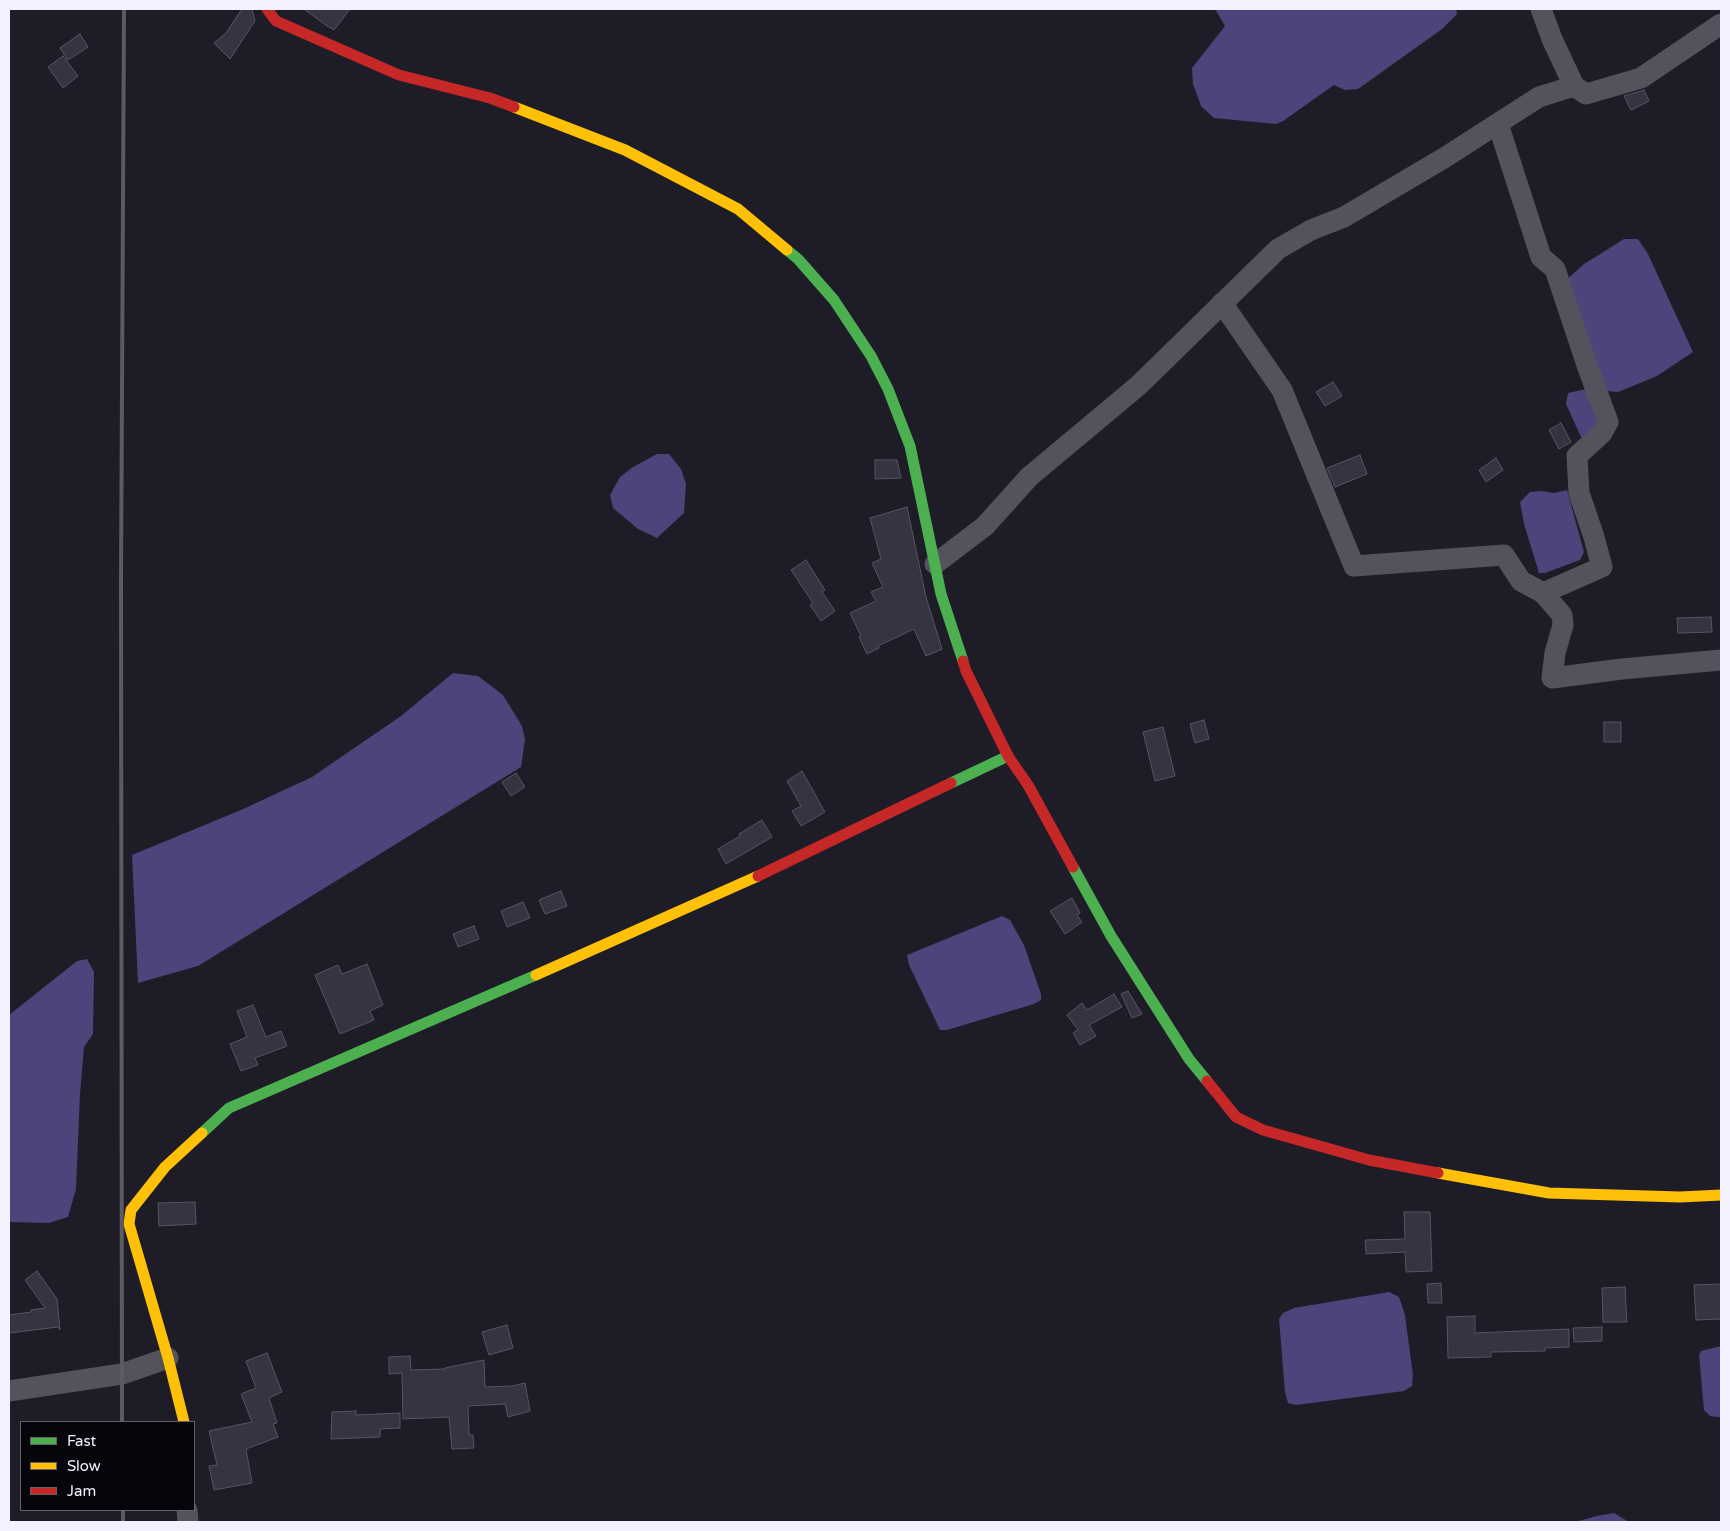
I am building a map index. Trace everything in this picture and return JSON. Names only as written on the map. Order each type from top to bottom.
[{"type":"street","points":[[267,9],[276,21],[400,75],[490,98],[625,150],[738,209],[798,259],[834,300],[871,356],[888,389],[910,446],[941,594],[966,671],[1008,756],[1028,785],[1111,936],[1189,1059],[1236,1116],[1263,1130],[1368,1160],[1549,1193],[1680,1197],[1721,1194]]},
{"type":"street","points":[[1541,9],[1552,39],[1574,86],[1586,94],[1641,78],[1721,24]]},
{"type":"street","points":[[935,564],[985,526],[1028,478],[1139,385],[1278,249],[1311,230],[1344,217],[1498,124],[1539,97],[1574,86]]},
{"type":"street","points":[[1498,124],[1541,257],[1555,269],[1608,422],[1602,433],[1578,456],[1579,493],[1602,567],[1543,593]]},
{"type":"street","points":[[1222,303],[1282,390],[1354,566],[1504,555],[1521,581],[1543,593],[1562,615],[1563,625],[1555,653],[1552,678],[1721,660]]},
{"type":"street","points":[[184,1421],[130,1224],[131,1210],[165,1167],[229,1108],[409,1031],[744,883],[1008,756]]},
{"type":"street","points":[[9,1391],[122,1374],[168,1358]]},
{"type":"shaded area","points":[[1215,9],[1456,9],[1457,14],[1442,29],[1358,89],[1345,90],[1334,85],[1276,124],[1214,118],[1201,106],[1193,84],[1192,68],[1225,26]]},
{"type":"shaded area","points":[[1624,239],[1638,239],[1648,254],[1693,352],[1657,376],[1618,392],[1605,391],[1564,282],[1584,264]]},
{"type":"shaded area","points":[[1591,388],[1601,417],[1587,438],[1581,437],[1566,404],[1568,393]]},
{"type":"shaded area","points":[[657,454],[669,454],[681,469],[686,484],[684,513],[657,538],[638,529],[613,508],[610,495],[620,477],[633,467]]},
{"type":"shaded area","points":[[1567,490],[1584,552],[1580,560],[1545,573],[1539,573],[1524,524],[1520,502],[1530,492],[1554,493]]},
{"type":"shaded area","points":[[453,673],[478,676],[503,695],[522,726],[525,739],[521,767],[198,966],[138,983],[132,855],[241,810],[312,777],[401,716]]},
{"type":"shaded area","points":[[1002,916],[1010,920],[1024,945],[1041,994],[1041,1000],[1034,1004],[947,1030],[940,1030],[909,965],[907,955]]},
{"type":"shaded area","points":[[87,959],[94,972],[93,1034],[84,1047],[76,1189],[68,1217],[49,1223],[9,1222],[9,1015],[77,961]]},
{"type":"shaded area","points":[[1389,1292],[1399,1297],[1405,1315],[1413,1375],[1412,1386],[1404,1391],[1296,1405],[1288,1403],[1285,1392],[1279,1319],[1283,1313],[1294,1308]]},
{"type":"shaded area","points":[[1721,1346],[1721,1417],[1717,1417],[1710,1416],[1704,1410],[1699,1355],[1701,1351]]},
{"type":"shaded area","points":[[1614,1513],[1629,1522],[1575,1522],[1597,1516]]},
{"type":"building","points":[[242,9],[252,9],[255,21],[230,59],[214,43],[226,33]]},
{"type":"building","points":[[304,9],[350,9],[334,30]]},
{"type":"building","points":[[80,34],[88,47],[68,60],[60,48]]},
{"type":"building","points":[[63,56],[78,76],[63,88],[48,67]]},
{"type":"building","points":[[1644,90],[1649,101],[1631,110],[1624,96]]},
{"type":"building","points":[[1333,382],[1342,396],[1325,406],[1316,392]]},
{"type":"building","points":[[1561,423],[1571,442],[1559,449],[1549,430]]},
{"type":"building","points":[[1360,455],[1367,474],[1335,487],[1327,468]]},
{"type":"building","points":[[1496,458],[1503,470],[1486,482],[1479,470]]},
{"type":"building","points":[[875,460],[897,460],[901,478],[875,479]]},
{"type":"building","points":[[907,507],[926,597],[942,649],[926,656],[914,629],[878,646],[879,648],[867,654],[850,613],[876,601],[871,592],[883,587],[872,563],[881,559],[870,518]]},
{"type":"building","points":[[806,560],[825,590],[822,592],[835,611],[821,621],[810,605],[813,603],[791,570]]},
{"type":"building","points":[[1711,617],[1712,632],[1678,633],[1677,618]]},
{"type":"building","points":[[1204,720],[1209,739],[1195,743],[1190,724]]},
{"type":"building","points":[[1604,722],[1621,722],[1621,742],[1604,742]]},
{"type":"building","points":[[1163,727],[1175,776],[1155,781],[1143,732]]},
{"type":"building","points":[[802,771],[825,812],[801,826],[792,811],[801,806],[787,781]]},
{"type":"building","points":[[516,773],[525,787],[511,796],[502,782]]},
{"type":"building","points":[[762,820],[772,837],[726,864],[718,849]]},
{"type":"building","points":[[561,891],[567,906],[545,914],[539,900]]},
{"type":"building","points":[[1072,898],[1080,913],[1077,915],[1082,922],[1065,934],[1050,911]]},
{"type":"building","points":[[523,902],[530,918],[507,927],[501,911]]},
{"type":"building","points":[[474,926],[479,939],[458,947],[453,934]]},
{"type":"building","points":[[367,964],[383,1005],[370,1011],[374,1020],[340,1034],[315,975],[338,965],[342,974]]},
{"type":"building","points":[[1128,991],[1142,1014],[1132,1018],[1121,994]]},
{"type":"building","points":[[1114,994],[1122,1007],[1089,1025],[1096,1036],[1080,1045],[1073,1033],[1078,1030],[1067,1015],[1082,1003],[1087,1010]]},
{"type":"building","points":[[253,1005],[266,1037],[281,1031],[287,1046],[255,1058],[258,1065],[241,1071],[230,1044],[247,1037],[237,1011]]},
{"type":"building","points":[[195,1202],[196,1224],[159,1226],[158,1203]]},
{"type":"building","points":[[1404,1212],[1430,1212],[1432,1271],[1406,1272],[1405,1252],[1366,1254],[1365,1240],[1405,1239]]},
{"type":"building","points":[[37,1271],[57,1299],[60,1330],[58,1327],[9,1333],[9,1315],[45,1308],[25,1280]]},
{"type":"building","points":[[1441,1283],[1442,1303],[1428,1303],[1427,1284]]},
{"type":"building","points":[[1721,1284],[1721,1319],[1696,1320],[1694,1285]]},
{"type":"building","points":[[1625,1287],[1627,1322],[1603,1322],[1602,1288]]},
{"type":"building","points":[[1475,1316],[1475,1333],[1569,1329],[1569,1347],[1545,1348],[1545,1351],[1491,1352],[1491,1357],[1448,1358],[1447,1317]]},
{"type":"building","points":[[507,1325],[513,1348],[489,1355],[482,1332]]},
{"type":"building","points":[[1602,1327],[1602,1341],[1574,1342],[1573,1328]]},
{"type":"building","points":[[267,1353],[282,1392],[269,1398],[277,1423],[273,1424],[278,1437],[246,1449],[252,1483],[214,1490],[209,1466],[217,1465],[209,1431],[252,1422],[241,1394],[256,1388],[246,1361]]},
{"type":"building","points":[[410,1356],[411,1370],[445,1369],[484,1360],[485,1387],[512,1386],[525,1383],[530,1411],[508,1417],[505,1404],[468,1406],[469,1435],[473,1435],[474,1448],[452,1449],[449,1417],[403,1419],[402,1373],[389,1374],[389,1357]]},
{"type":"building","points":[[356,1411],[356,1415],[400,1413],[400,1428],[380,1429],[380,1437],[331,1439],[332,1412]]},
{"type":"railway","points":[[122,1421],[121,580],[124,9]]},
{"type":"railway","points":[[123,1511],[123,1522]]},
{"type":"traffic: fast","points":[[787,250],[798,259],[834,300],[871,356],[888,389],[910,446],[941,594],[963,661]]},
{"type":"traffic: fast","points":[[951,783],[1008,756]]},
{"type":"traffic: fast","points":[[1073,867],[1111,936],[1189,1059],[1207,1081]]},
{"type":"traffic: fast","points":[[202,1133],[229,1108],[536,975]]},
{"type":"traffic: slow","points":[[514,107],[625,150],[738,209],[787,250]]},
{"type":"traffic: slow","points":[[536,975],[758,876]]},
{"type":"traffic: slow","points":[[184,1421],[168,1358],[129,1224],[131,1210],[165,1167],[202,1133]]},
{"type":"traffic: slow","points":[[1438,1173],[1549,1193],[1680,1197],[1721,1195]]},
{"type":"traffic: jam","points":[[267,9],[276,21],[399,75],[490,98],[514,107]]},
{"type":"traffic: jam","points":[[963,661],[966,671],[1008,756],[1028,785],[1073,867]]},
{"type":"traffic: jam","points":[[758,876],[951,783]]},
{"type":"traffic: jam","points":[[1207,1081],[1236,1117],[1263,1130],[1369,1160],[1438,1173]]}]
